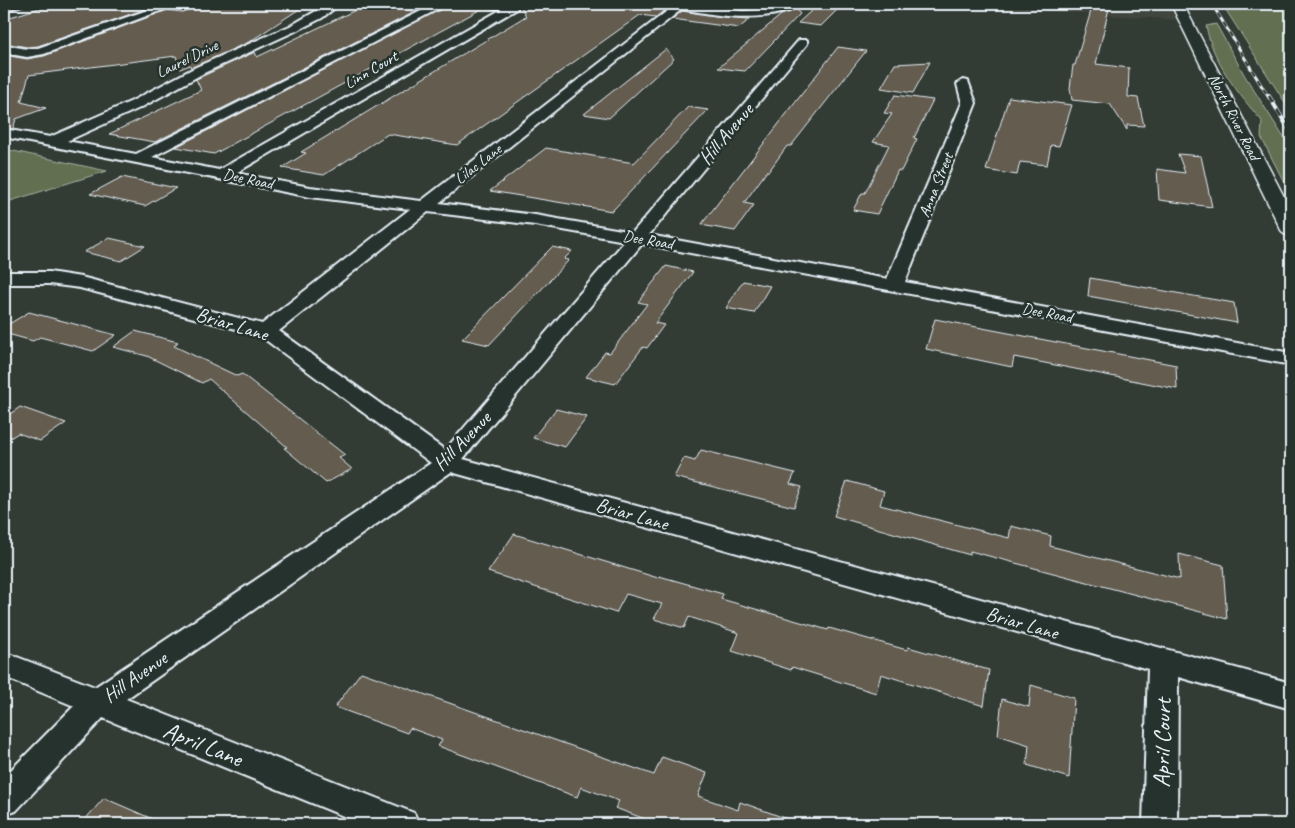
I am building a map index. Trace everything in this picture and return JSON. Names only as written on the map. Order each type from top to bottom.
[{"type":"main road","name":"North River Road","points":[[1177,4],[1291,230]]},
{"type":"street","points":[[4,8],[19,4]]},
{"type":"street","points":[[4,49],[31,53],[54,47],[174,4]]},
{"type":"street","name":"Laurel Drive","points":[[52,142],[137,104],[200,70],[296,27],[318,16],[335,4]]},
{"type":"street","name":"Linn Court","points":[[139,158],[443,4]]},
{"type":"street","name":"Linn Court","points":[[223,174],[513,7],[487,4]]},
{"type":"street","points":[[674,4],[755,14],[778,11],[787,8],[788,4]]},
{"type":"street","name":"Lilac Lane","points":[[266,331],[674,4]]},
{"type":"street","name":"Hill Avenue","points":[[4,800],[98,702],[447,463],[803,42]]},
{"type":"street","name":"Anna Street","points":[[894,285],[969,104],[963,84]]},
{"type":"street","name":"Dee Road","points":[[4,133],[310,192],[535,220],[639,238],[1291,358]]},
{"type":"street","name":"Briar Lane","points":[[4,278],[49,278],[81,283],[266,331],[447,463],[1291,696]]},
{"type":"street","name":"April Court","points":[[1160,824],[1163,662]]},
{"type":"street","name":"April Lane","points":[[4,664],[402,824]]},
{"type":"shaded area","points":[[954,4],[1168,4],[1177,20]]},
{"type":"green space","points":[[1222,4],[1291,4],[1291,112]]},
{"type":"green space","points":[[1216,24],[1245,76],[1291,149],[1291,196],[1261,137],[1262,121],[1236,89],[1214,52],[1206,26]]},
{"type":"green space","points":[[4,149],[107,171],[4,203]]},
{"type":"building","points":[[124,4],[149,8],[38,46],[27,47],[4,43],[4,19],[49,5],[81,10],[95,5],[112,8]]},
{"type":"building","points":[[205,4],[307,4],[249,42],[191,68],[190,65],[180,69],[176,56],[29,75],[21,102],[46,108],[16,119],[13,129],[4,127],[4,55],[27,59],[44,56],[167,10],[182,12]]},
{"type":"building","points":[[368,4],[417,11],[155,142],[109,134],[201,90],[196,79],[255,52],[257,57]]},
{"type":"building","points":[[450,4],[480,4],[483,8],[214,154],[176,147]]},
{"type":"building","points":[[519,4],[595,4],[604,8],[608,5],[638,9],[639,4],[660,4],[667,8],[656,17],[640,15],[457,145],[388,134],[324,175],[282,168],[306,153],[301,152],[526,16]]},
{"type":"building","points":[[700,4],[767,4],[762,8],[743,9]]},
{"type":"building","points":[[813,4],[843,4],[821,26],[798,23],[811,11]]},
{"type":"building","points":[[1093,4],[1110,4],[1096,64],[1129,68],[1128,97],[1138,98],[1144,126],[1127,125],[1127,130],[1110,104],[1072,100],[1070,88],[1073,65],[1075,65]]},
{"type":"building","points":[[794,7],[800,14],[745,71],[718,68],[781,15],[791,12]]},
{"type":"building","points":[[682,11],[750,19],[739,28],[672,19]]},
{"type":"building","points":[[838,47],[866,51],[791,146],[787,146],[769,171],[767,171],[744,203],[754,205],[735,231],[701,225]]},
{"type":"building","points":[[666,49],[674,59],[609,118],[584,114]]},
{"type":"building","points":[[930,62],[913,93],[881,88],[895,64]]},
{"type":"building","points":[[895,95],[933,100],[914,138],[917,139],[901,171],[898,170],[877,214],[853,210],[862,193],[865,193],[889,145],[873,142],[892,114],[884,113]]},
{"type":"building","points":[[1009,97],[1072,105],[1059,146],[1051,145],[1047,165],[1020,162],[1017,175],[986,170]]},
{"type":"building","points":[[688,107],[708,110],[612,211],[490,191],[546,148],[634,163]]},
{"type":"building","points":[[1178,154],[1201,156],[1212,207],[1159,200],[1157,169],[1185,173]]},
{"type":"building","points":[[122,177],[176,188],[145,206],[90,194]]},
{"type":"building","points":[[109,238],[145,246],[121,261],[84,252]]},
{"type":"building","points":[[552,247],[572,251],[564,259],[569,260],[489,345],[462,339]]},
{"type":"building","points":[[666,266],[693,272],[655,323],[664,325],[647,348],[643,347],[615,384],[586,377],[605,352],[610,353],[647,304],[638,302]]},
{"type":"building","points":[[1090,278],[1234,303],[1237,323],[1088,296]]},
{"type":"building","points":[[743,281],[770,286],[754,313],[726,308]]},
{"type":"building","points":[[29,312],[116,335],[93,351],[40,337],[33,341],[4,333],[4,327]]},
{"type":"building","points":[[935,319],[1176,365],[1177,389],[1014,357],[1012,367],[926,349]]},
{"type":"building","points":[[135,331],[178,342],[174,346],[237,376],[242,374],[345,455],[339,458],[352,469],[326,483],[284,448],[287,447],[209,379],[202,383],[147,356],[113,347]]},
{"type":"building","points":[[20,407],[66,423],[40,441],[18,433],[4,442],[4,418]]},
{"type":"building","points":[[556,409],[587,417],[565,447],[533,438]]},
{"type":"building","points":[[701,450],[795,473],[790,484],[802,487],[794,507],[674,477],[684,458],[695,461]]},
{"type":"building","points":[[847,481],[884,491],[880,505],[1009,538],[1011,526],[1051,536],[1050,546],[1180,579],[1179,554],[1223,565],[1227,619],[970,551],[970,555],[834,516]]},
{"type":"building","points":[[514,534],[658,578],[659,576],[723,594],[721,599],[828,630],[829,628],[907,650],[908,647],[989,670],[984,706],[881,674],[876,693],[792,667],[791,670],[732,651],[739,633],[689,617],[684,628],[654,619],[662,604],[626,594],[616,613],[488,572]]},
{"type":"building","points":[[361,672],[654,775],[662,757],[707,773],[698,796],[738,810],[740,802],[796,822],[795,824],[659,824],[615,808],[619,801],[581,787],[577,797],[438,746],[442,740],[410,728],[407,733],[335,707]]},
{"type":"building","points":[[1031,685],[1074,698],[1069,778],[1027,765],[1029,745],[998,735],[1002,699],[1029,707]]},
{"type":"building","points":[[104,798],[164,824],[81,824]]},
{"type":"railway","points":[[1212,4],[1269,98]]},
{"type":"railway","points":[[1269,96],[1291,133]]}]
